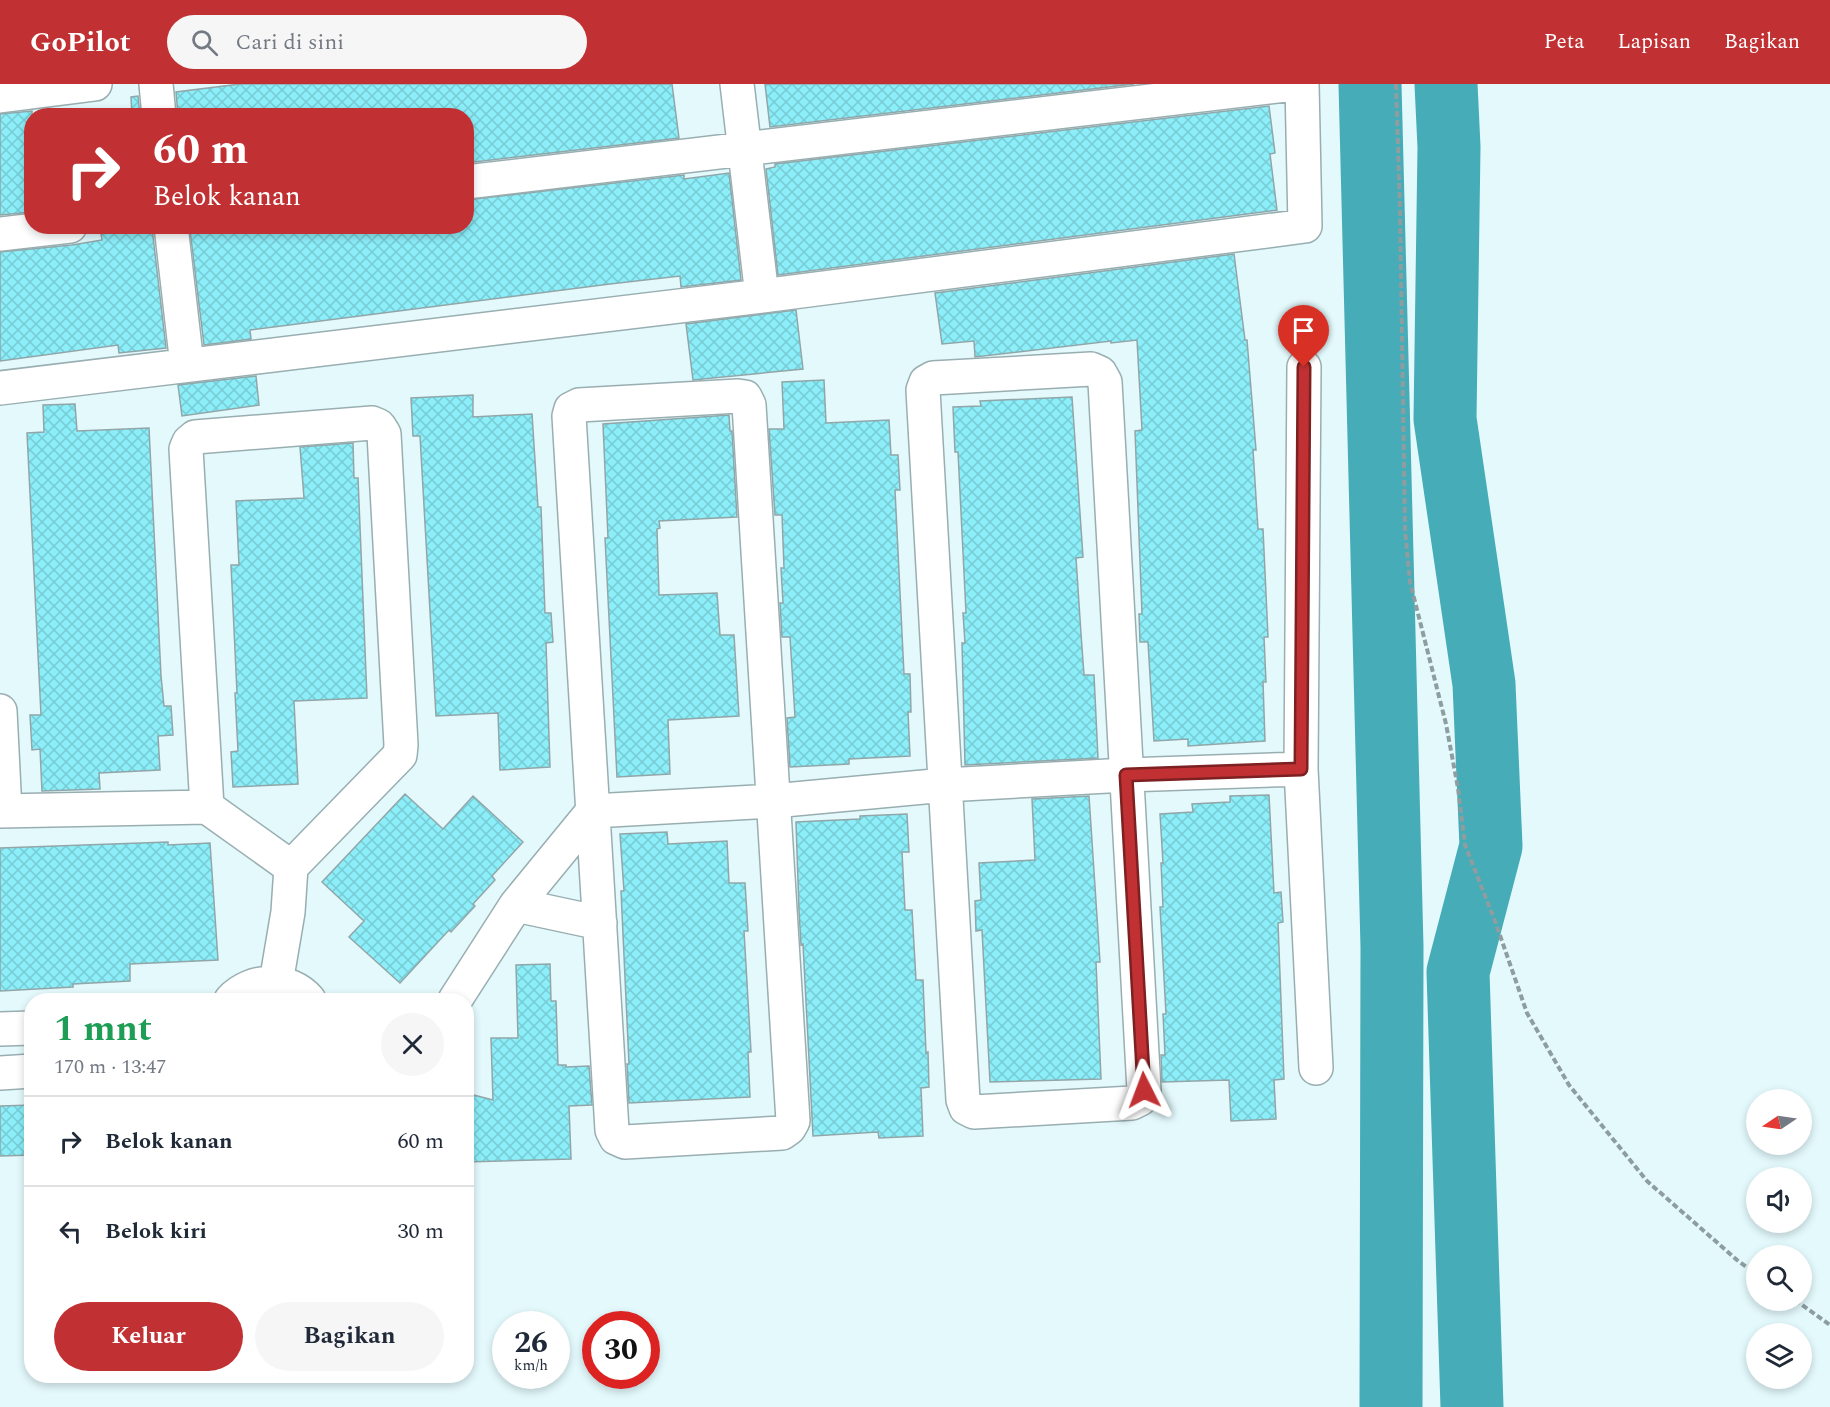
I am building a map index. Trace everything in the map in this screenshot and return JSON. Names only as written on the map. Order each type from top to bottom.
[{"type":"street","points":[[0,96],[96,84]]},
{"type":"street","points":[[156,84],[158,108]]},
{"type":"street","points":[[737,84],[762,296]]},
{"type":"street","points":[[474,181],[1294,84]]},
{"type":"street","points":[[0,388],[762,296],[1305,226],[1302,84]]},
{"type":"street","points":[[0,234],[24,231]]},
{"type":"street","points":[[172,234],[187,365]]},
{"type":"street","points":[[1304,367],[1301,769],[1316,1068]]},
{"type":"street","points":[[1091,369],[1100,372],[1105,382],[1144,1090],[1140,1099],[1132,1103],[997,1111],[974,1112],[966,1108],[963,1100],[945,785],[923,390],[926,382],[933,378],[1001,374],[1091,369]]},
{"type":"street","points":[[726,396],[745,397],[749,405],[773,801],[793,1121],[789,1128],[782,1132],[625,1142],[616,1138],[612,1130],[569,416],[571,410],[579,405],[726,396]]},
{"type":"street","points":[[207,807],[186,449],[189,442],[195,437],[372,423],[379,426],[384,434],[400,755],[291,867],[288,912],[276,983]]},
{"type":"street","points":[[0,711],[3,811],[207,807],[291,867]]},
{"type":"street","points":[[459,993],[516,905],[593,811],[773,801],[945,785],[1126,775],[1301,769]]},
{"type":"street","points":[[516,905],[600,923]]},
{"type":"street","points":[[241,993],[252,985],[276,983],[303,993]]},
{"type":"street","points":[[0,1029],[24,1028]]},
{"type":"street","points":[[0,1073],[24,1072]]},
{"type":"path","points":[[1396,84],[1402,443],[1408,572],[1446,724],[1458,788],[1465,845],[1495,921],[1527,1013],[1569,1085],[1647,1181],[1746,1267]]},
{"type":"path","points":[[1810,1311],[1830,1325]]},
{"type":"building","points":[[240,84],[672,84],[679,138],[474,162],[474,108],[177,108],[176,92]]},
{"type":"building","points":[[765,84],[1134,84],[770,127]]},
{"type":"building","points":[[138,96],[139,108],[132,108],[131,97]]},
{"type":"building","points":[[1269,106],[1275,153],[1270,154],[1277,210],[778,275],[766,169],[775,167],[775,164]]},
{"type":"building","points":[[24,112],[24,213],[0,215],[0,114]]},
{"type":"building","points":[[729,173],[741,280],[681,287],[680,276],[610,284],[250,330],[251,339],[204,345],[190,234],[474,234],[474,199],[684,175],[684,179]]},
{"type":"building","points":[[101,234],[153,234],[166,348],[119,353],[118,345],[0,361],[0,252],[102,240]]},
{"type":"building","points":[[1234,254],[1245,340],[1247,340],[1256,450],[1253,450],[1258,529],[1263,529],[1268,637],[1264,637],[1265,741],[1188,746],[1188,739],[1154,741],[1148,642],[1140,642],[1139,614],[1142,614],[1135,431],[1142,430],[1137,340],[975,357],[974,341],[942,344],[935,293]]},
{"type":"building","points":[[796,310],[803,369],[693,380],[686,324]]},
{"type":"building","points":[[256,376],[259,405],[182,416],[178,385]]},
{"type":"building","points":[[824,380],[826,423],[889,420],[891,455],[898,455],[900,490],[895,490],[904,674],[910,674],[911,712],[908,712],[910,756],[849,759],[849,764],[790,767],[787,718],[795,717],[790,637],[782,637],[781,568],[784,568],[782,515],[775,515],[769,429],[784,429],[782,382]]},
{"type":"building","points":[[473,395],[473,417],[532,414],[538,507],[541,507],[545,613],[551,613],[553,642],[546,643],[550,767],[500,770],[498,713],[436,716],[420,436],[413,436],[411,398]]},
{"type":"building","points":[[1072,397],[1083,557],[1076,558],[1081,634],[1084,675],[1094,675],[1098,758],[965,765],[962,643],[965,643],[963,613],[966,613],[958,452],[955,452],[953,407],[981,406],[980,401]]},
{"type":"building","points":[[75,404],[77,431],[149,428],[161,676],[164,706],[171,706],[173,735],[158,736],[160,770],[99,773],[100,789],[42,791],[40,749],[32,750],[30,715],[41,715],[27,433],[44,432],[43,405]]},
{"type":"building","points":[[729,415],[737,517],[659,521],[660,528],[657,529],[659,595],[717,593],[720,635],[734,635],[739,716],[668,720],[670,774],[617,777],[605,538],[608,538],[603,424]]},
{"type":"building","points":[[353,443],[354,478],[358,478],[367,698],[294,701],[298,784],[233,787],[231,752],[238,751],[231,565],[239,565],[236,501],[304,498],[300,447]]},
{"type":"building","points":[[405,794],[443,829],[473,796],[523,842],[492,876],[495,880],[473,904],[475,906],[451,932],[449,930],[400,983],[349,937],[364,921],[322,882]]},
{"type":"building","points":[[1269,795],[1274,893],[1281,892],[1283,922],[1278,923],[1284,1079],[1274,1080],[1276,1119],[1231,1121],[1229,1080],[1162,1082],[1161,1055],[1165,1055],[1163,1014],[1166,1014],[1160,907],[1163,907],[1161,863],[1163,863],[1160,814],[1193,812],[1192,804],[1230,802],[1230,796]]},
{"type":"building","points":[[1089,796],[1100,962],[1096,962],[1101,1079],[990,1082],[982,930],[976,931],[975,901],[981,900],[979,863],[1035,860],[1032,799]]},
{"type":"building","points":[[907,814],[909,852],[902,852],[905,910],[912,910],[916,980],[923,980],[926,1053],[928,1052],[929,1087],[921,1088],[923,1136],[879,1138],[878,1132],[813,1136],[796,822]]},
{"type":"building","points":[[667,832],[668,844],[727,841],[729,883],[745,883],[748,931],[744,931],[751,1052],[748,1052],[750,1097],[629,1103],[621,891],[624,891],[620,834]]},
{"type":"building","points":[[168,842],[168,845],[210,843],[218,960],[130,964],[130,981],[0,991],[0,848]]},
{"type":"building","points":[[550,964],[551,1001],[556,1001],[558,1065],[589,1066],[592,1105],[569,1106],[571,1159],[474,1162],[474,1095],[493,1100],[491,1038],[518,1038],[516,965]]},
{"type":"building","points":[[24,1105],[24,1155],[0,1156],[0,1106]]},
{"type":"waterway","points":[[1370,84],[1392,947],[1391,1407]]},
{"type":"waterway","points":[[1446,84],[1449,147],[1445,419],[1484,684],[1491,846],[1458,972],[1472,1407]]},
{"type":"route","points":[[1144,1090],[1126,775],[1301,769],[1304,367]]}]
